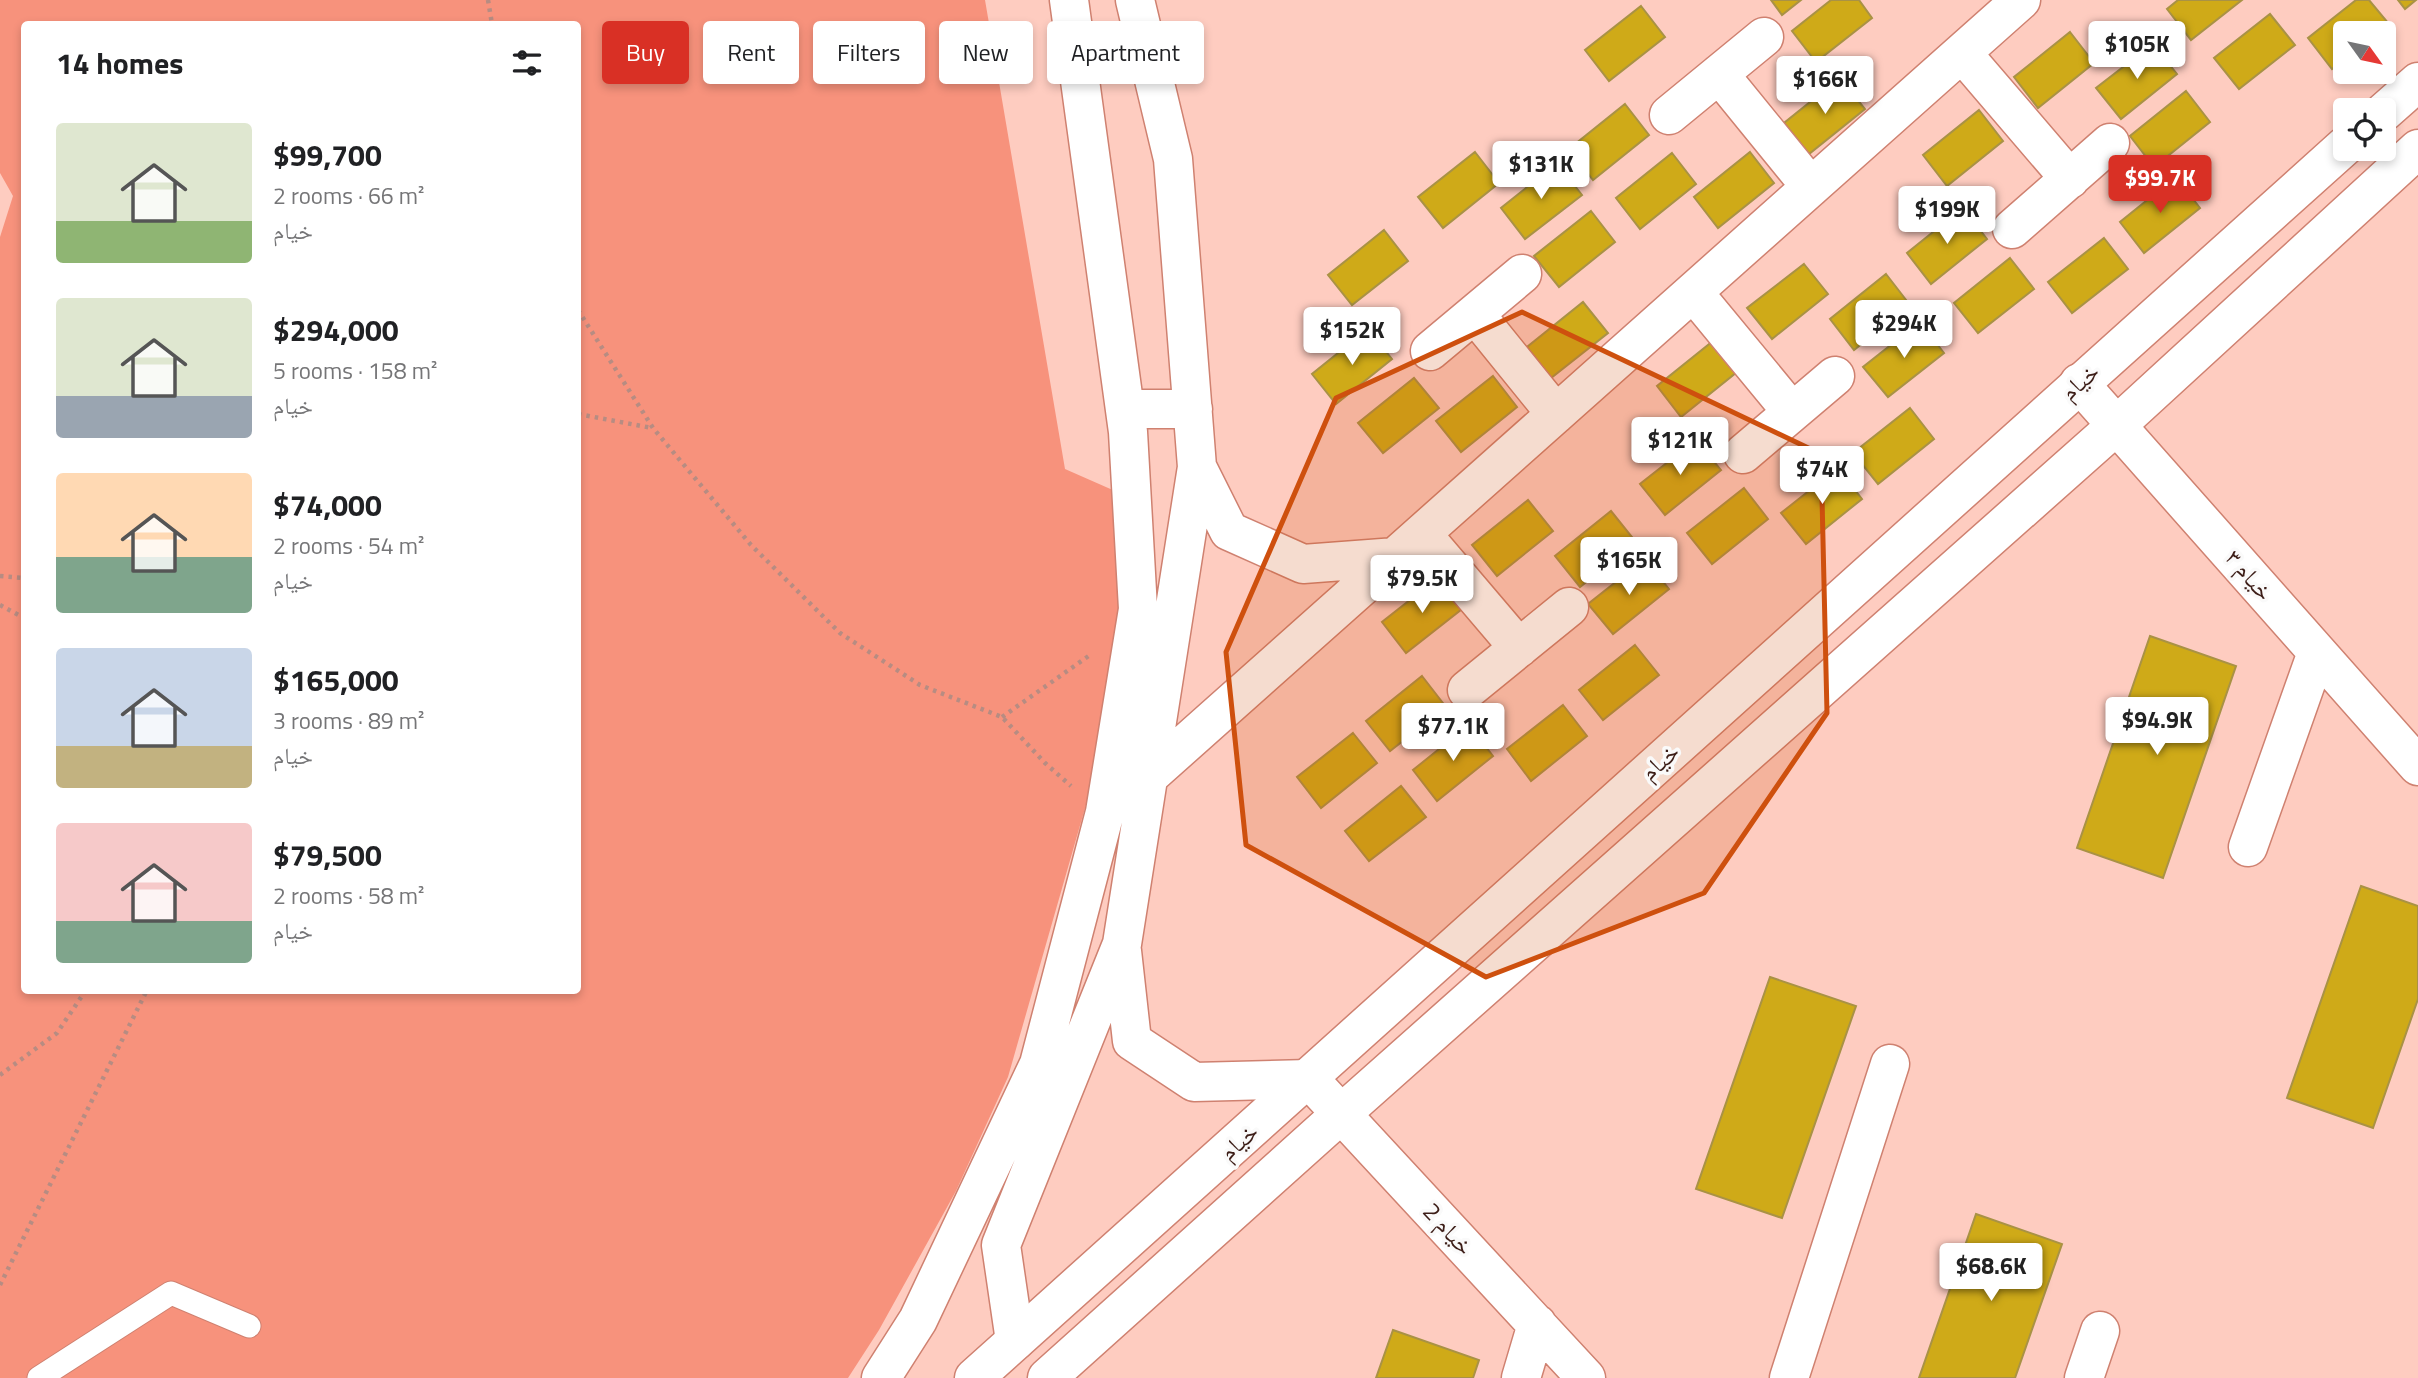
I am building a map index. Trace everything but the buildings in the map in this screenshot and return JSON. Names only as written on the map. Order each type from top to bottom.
[{"type":"street","points":[[881,1378],[918,1320],[1039,1063],[1105,812],[1138,609],[1125,409],[1069,0]]},
{"type":"street","points":[[1015,1341],[1002,1245],[1122,944],[1197,467],[1173,159],[1135,0]]},
{"type":"street","points":[[1148,777],[2021,0]]},
{"type":"street","points":[[1669,115],[1764,37]]},
{"type":"street","points":[[1962,53],[2070,179]]},
{"type":"street","points":[[1719,74],[1811,187]]},
{"type":"street","points":[[2396,101],[2418,82]]},
{"type":"street","points":[[2012,229],[2110,143]]},
{"type":"street","name":"خیام","points":[[1047,1378],[2117,425],[2418,149]]},
{"type":"street","name":"خیام","points":[[974,1378],[2333,157]]},
{"type":"street","points":[[1430,351],[1522,274]]},
{"type":"street","points":[[1693,292],[1792,412]]},
{"type":"street","points":[[1475,314],[1556,414]]},
{"type":"street","points":[[1743,454],[1835,376]]},
{"type":"street","name":"خیام ۳","points":[[2079,383],[2418,766]]},
{"type":"street","points":[[1125,409],[1193,409]]},
{"type":"street","points":[[1197,467],[1229,531],[1303,564],[1409,545]]},
{"type":"street","points":[[1409,545],[1520,648]]},
{"type":"street","points":[[1467,690],[1569,607]]},
{"type":"street","points":[[2248,847],[2317,652]]},
{"type":"street","points":[[1122,944],[1132,1041],[1194,1082],[1309,1079]]},
{"type":"street","points":[[1789,1378],[1890,1064]]},
{"type":"street","name":"خیام 2","points":[[1309,1079],[1586,1378]]},
{"type":"street","points":[[1521,1378],[1537,1324]]},
{"type":"street","points":[[2084,1378],[2099,1331]]},
{"type":"lane","points":[[39,1378],[171,1293],[249,1326]]},
{"type":"path","points":[[488,0],[492,21]]},
{"type":"path","points":[[581,315],[653,428],[751,545],[840,633],[920,685],[1002,717],[1045,763],[1087,801],[1105,812]]},
{"type":"path","points":[[581,415],[653,428]]},
{"type":"path","points":[[0,576],[21,578]]},
{"type":"path","points":[[0,605],[21,616]]},
{"type":"path","points":[[0,1075],[57,1033],[83,994]]},
{"type":"path","points":[[0,1285],[145,994]]},
{"type":"highlighted area","points":[[1522,312],[1821,454],[1827,713],[1704,893],[1486,977],[1246,845],[1226,652],[1336,398]]},
{"type":"shaded area","points":[[0,0],[985,0],[989,21],[939,21],[939,84],[999,84],[1065,469],[1115,491],[1121,626],[1087,801],[1008,1077],[956,1191],[879,1330],[848,1378],[0,1378],[0,237],[13,196],[0,173]]}]
